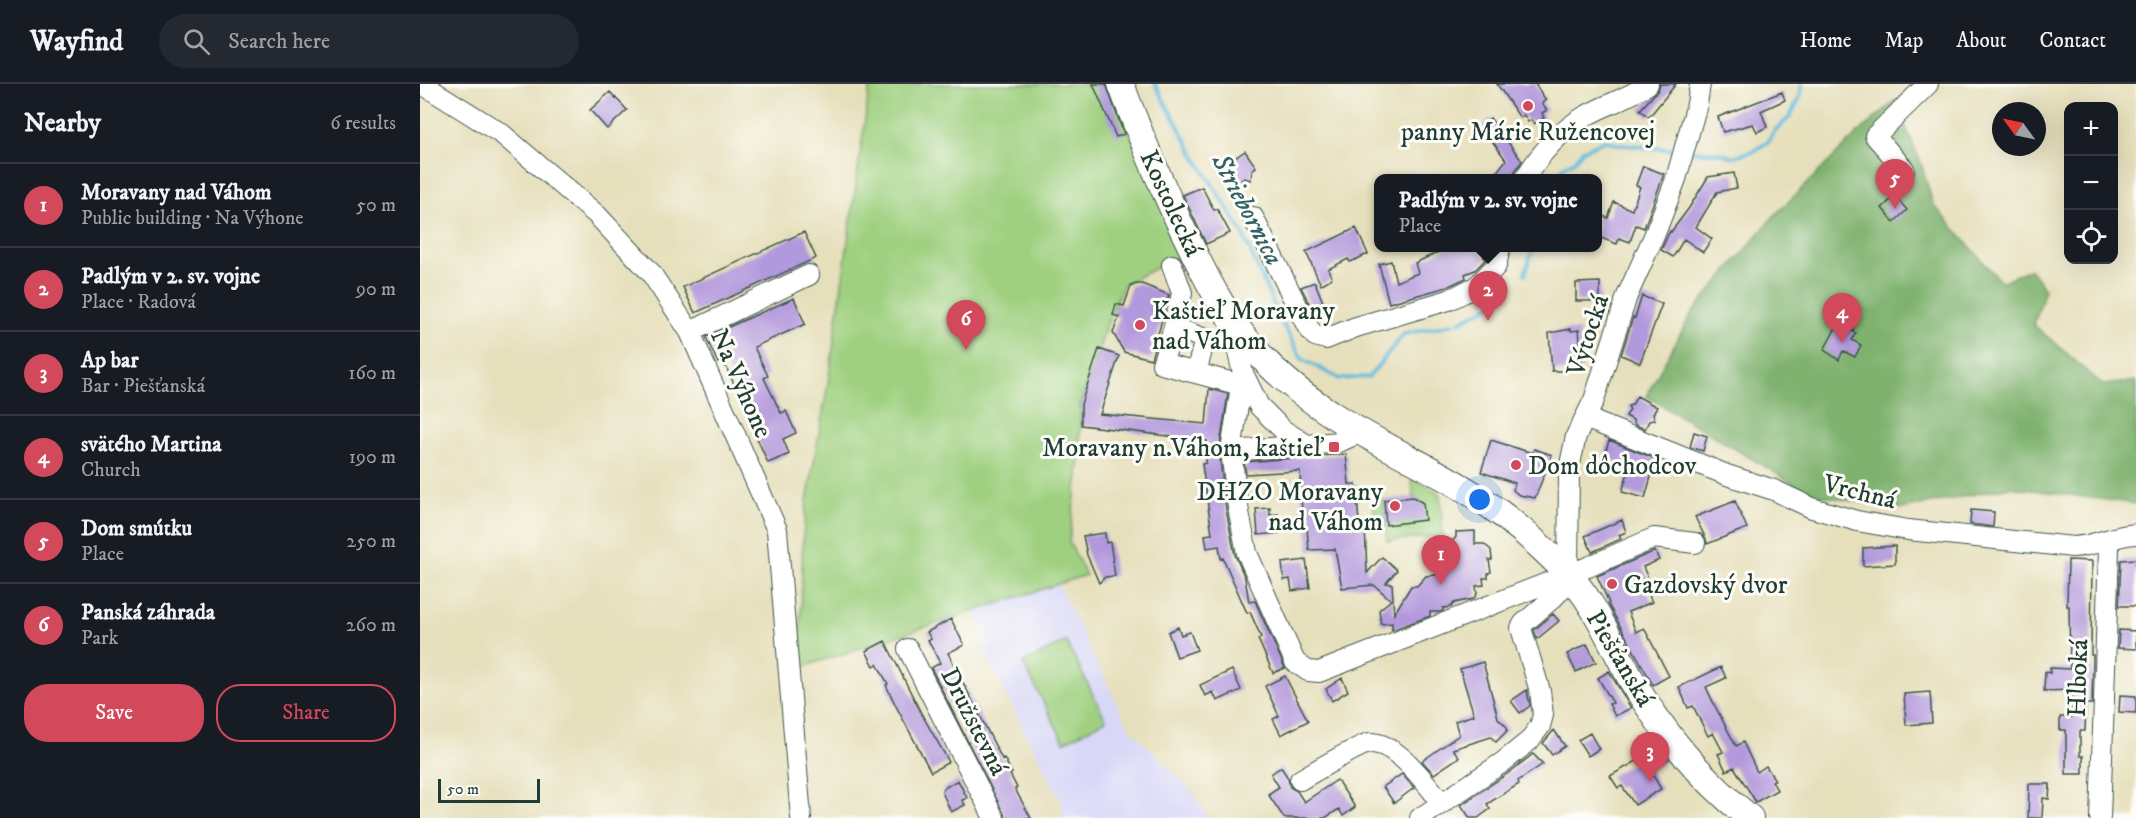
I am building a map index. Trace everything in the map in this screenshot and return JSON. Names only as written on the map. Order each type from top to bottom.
[{"type":"main road","name":"Kostolecká","points":[[1120,84],[1173,207],[1210,285],[1230,319],[1252,347],[1278,373],[1317,404],[1361,432],[1469,491],[1524,533],[1568,574]]},
{"type":"main road","name":"Piešťanská","points":[[1568,574],[1591,607],[1632,680],[1680,752],[1726,799],[1750,818]]},
{"type":"street","name":"Na Výhone","points":[[422,84],[502,134],[597,215],[651,273],[690,332],[777,530],[801,818]]},
{"type":"street","points":[[1527,174],[1553,140],[1582,118],[1648,84]]},
{"type":"street","name":"Výtocká","points":[[1568,574],[1569,469],[1576,436],[1597,390],[1627,296],[1662,216],[1681,162],[1697,104],[1700,84]]},
{"type":"street","points":[[1904,169],[1875,136],[1928,84]]},
{"type":"street","points":[[1252,217],[1307,326],[1315,336],[1326,339],[1356,327],[1449,300],[1478,286],[1496,266],[1499,252]]},
{"type":"street","points":[[1172,265],[1182,293],[1174,327],[1161,364],[1226,380],[1242,379]]},
{"type":"street","points":[[690,332],[809,275]]},
{"type":"street","name":"Kostolecká","points":[[1230,319],[1242,379],[1231,452],[1246,553],[1295,662],[1308,671],[1319,672],[1568,574]]},
{"type":"street","points":[[1174,327],[1205,339],[1196,373]]},
{"type":"street","name":"Kostolecká","points":[[1242,379],[1259,406],[1283,430],[1307,445]]},
{"type":"street","name":"Vrchná","points":[[1585,418],[1727,475],[1774,490],[1812,508],[1857,521],[1931,533],[2073,548],[2092,546],[2119,536],[2136,534]]},
{"type":"street","points":[[1231,452],[1339,442],[1361,432]]},
{"type":"street","points":[[1420,818],[1503,762],[1529,741],[1540,726],[1543,704],[1521,628],[1565,585],[1568,574],[1654,538],[1695,543]]},
{"type":"street","name":"Hlboká","points":[[2100,818],[2109,549],[2106,541]]},
{"type":"street","name":"Družstevná","points":[[908,649],[994,818]]},
{"type":"street","points":[[1300,780],[1367,743],[1381,744],[1410,764],[1442,803]]},
{"type":"shaded area","points":[[1058,584],[1128,726],[1191,791],[1209,818],[1062,818],[1063,805],[980,645],[987,641],[973,612]]},
{"type":"green space","points":[[870,84],[1109,84],[1182,255],[1124,284],[1110,316],[1080,404],[1080,459],[1069,542],[1086,575],[802,667],[800,635],[803,536],[807,501],[828,384]]},
{"type":"green space","points":[[1895,101],[1921,163],[1933,204],[2001,282],[2030,269],[2045,289],[2034,325],[2103,385],[2136,381],[2136,504],[2010,487],[1902,509],[1811,494],[1646,396],[1692,313],[1774,216],[1859,132]]},
{"type":"green space","points":[[1412,477],[1440,494],[1443,536],[1387,541],[1386,525],[1375,526],[1373,500],[1384,500],[1386,524],[1402,523],[1402,519],[1424,520],[1423,503],[1413,497]]},
{"type":"green space","points":[[1066,641],[1106,720],[1064,742],[1023,663]]},
{"type":"building","points":[[1093,84],[1106,84],[1124,134],[1116,137]]},
{"type":"building","name":"panny Márie Ružencovej","points":[[1497,84],[1535,84],[1546,100],[1542,103],[1547,110],[1542,113],[1544,118],[1534,124],[1531,120],[1528,122],[1524,115],[1520,118]]},
{"type":"building","points":[[1660,84],[1676,84],[1649,117],[1640,110],[1658,90]]},
{"type":"building","points":[[610,92],[627,110],[607,129],[590,110]]},
{"type":"building","points":[[1782,92],[1785,100],[1761,111],[1767,127],[1757,132],[1753,124],[1723,132],[1718,117]]},
{"type":"building","points":[[1490,118],[1522,161],[1514,174],[1495,174],[1506,160],[1482,127]]},
{"type":"building","points":[[1245,151],[1256,167],[1252,170],[1251,180],[1244,178],[1238,182],[1226,164]]},
{"type":"building","points":[[1643,166],[1664,174],[1644,228],[1636,225],[1630,242],[1619,238],[1617,244],[1602,238],[1602,216],[1608,218],[1614,202],[1632,210],[1640,187],[1636,185]]},
{"type":"building","points":[[1734,173],[1737,188],[1717,192],[1696,227],[1712,239],[1703,252],[1684,239],[1673,257],[1661,250],[1670,231],[1689,208],[1708,177]]},
{"type":"building","points":[[1202,187],[1230,233],[1206,244],[1183,195]]},
{"type":"building","points":[[1895,196],[1907,210],[1894,222],[1882,208]]},
{"type":"building","points":[[1356,228],[1368,254],[1350,262],[1348,259],[1328,269],[1332,278],[1321,285],[1306,252]]},
{"type":"building","points":[[804,232],[816,258],[695,313],[683,287]]},
{"type":"building","points":[[1438,252],[1482,252],[1485,260],[1475,270],[1465,274],[1466,278],[1447,287],[1389,303],[1379,264],[1391,261],[1396,282],[1418,273],[1415,263]]},
{"type":"building","points":[[1315,282],[1328,315],[1317,319],[1301,287]]},
{"type":"building","points":[[1600,282],[1600,301],[1576,301],[1576,283]]},
{"type":"building","name":"Kaštieľ Moravany nad Váhom","points":[[1142,284],[1169,295],[1151,359],[1124,352],[1113,333],[1119,317],[1113,315],[1116,304],[1124,306],[1131,286]]},
{"type":"building","points":[[1642,296],[1662,304],[1640,363],[1621,355]]},
{"type":"building","points":[[794,298],[805,324],[754,347],[768,376],[764,378],[781,413],[786,411],[796,433],[783,439],[789,454],[768,463],[757,438],[761,436],[750,413],[723,361],[718,363],[706,337]]},
{"type":"building","points":[[1847,323],[1854,327],[1852,331],[1856,333],[1852,340],[1861,345],[1855,357],[1843,351],[1839,360],[1824,350],[1837,326]]},
{"type":"building","points":[[1571,329],[1571,331],[1579,330],[1580,342],[1582,342],[1582,369],[1552,371],[1549,333]]},
{"type":"building","points":[[1099,349],[1119,356],[1100,414],[1206,424],[1209,389],[1228,394],[1219,452],[1226,509],[1235,555],[1245,578],[1249,602],[1255,601],[1285,668],[1273,673],[1258,639],[1261,637],[1250,612],[1247,613],[1223,558],[1221,559],[1219,546],[1207,548],[1205,535],[1212,534],[1202,464],[1206,463],[1207,441],[1081,425],[1081,404]]},
{"type":"building","points":[[1637,396],[1657,407],[1653,414],[1655,420],[1649,421],[1645,429],[1635,425],[1633,420],[1626,416],[1630,410],[1628,406],[1632,405]]},
{"type":"building","points":[[1694,432],[1707,436],[1703,451],[1690,447]]},
{"type":"building","name":"Dom dôchodcov","points":[[1491,440],[1532,453],[1534,449],[1552,455],[1535,498],[1519,495],[1513,490],[1515,483],[1481,472]]},
{"type":"building","points":[[1609,440],[1656,459],[1645,498],[1622,492],[1629,469],[1623,467],[1624,464],[1604,458]]},
{"type":"building","points":[[1346,454],[1349,484],[1356,484],[1359,524],[1365,526],[1367,573],[1382,557],[1397,570],[1386,583],[1392,584],[1394,614],[1411,586],[1417,586],[1426,576],[1453,570],[1450,544],[1456,537],[1456,532],[1475,531],[1475,544],[1484,544],[1491,550],[1492,560],[1489,560],[1491,572],[1488,573],[1488,578],[1483,578],[1484,585],[1476,586],[1477,594],[1473,599],[1454,603],[1440,612],[1430,612],[1430,616],[1392,630],[1392,623],[1381,624],[1379,610],[1391,600],[1374,585],[1342,588],[1335,549],[1309,550],[1307,528],[1304,528],[1304,513],[1302,513],[1300,471],[1246,474],[1244,462]]},
{"type":"building","points":[[1413,497],[1423,503],[1425,520],[1386,525],[1384,500]]},
{"type":"building","points":[[1735,501],[1747,528],[1707,544],[1695,517]]},
{"type":"building","points":[[1270,508],[1270,515],[1278,514],[1280,533],[1258,535],[1256,509]]},
{"type":"building","points":[[1971,510],[1994,512],[1993,527],[1970,524]]},
{"type":"building","points":[[1622,520],[1626,532],[1619,535],[1621,539],[1592,552],[1585,536]]},
{"type":"building","points":[[1105,533],[1106,543],[1110,542],[1115,576],[1105,577],[1099,583],[1087,555],[1083,536]]},
{"type":"building","points":[[1895,546],[1895,564],[1863,566],[1863,548]]},
{"type":"building","points":[[1655,551],[1659,560],[1643,567],[1651,585],[1645,587],[1652,602],[1628,612],[1636,632],[1644,628],[1669,676],[1653,685],[1608,604],[1597,576]]},
{"type":"building","points":[[2136,559],[2136,606],[2119,606],[2121,560]]},
{"type":"building","points":[[1306,560],[1310,588],[1292,591],[1290,579],[1284,580],[1282,563]]},
{"type":"building","points":[[2068,560],[2092,561],[2092,704],[2086,704],[2085,731],[2080,731],[2083,774],[2066,774],[2066,730],[2060,730],[2060,717],[2072,717],[2073,690],[2044,691],[2045,672],[2050,673],[2050,668],[2070,669],[2069,606],[2067,606]]},
{"type":"building","points":[[1553,614],[1559,621],[1537,639],[1534,630]]},
{"type":"building","points":[[951,619],[964,645],[948,653],[1002,759],[1004,758],[1012,773],[1010,774],[1017,788],[1015,789],[1031,818],[1006,818],[931,668],[940,663],[928,640],[931,639],[927,632]]},
{"type":"building","points":[[1178,627],[1181,635],[1190,632],[1197,650],[1177,657],[1168,632]]},
{"type":"building","points":[[2119,630],[2136,631],[2136,649],[2118,648]]},
{"type":"building","points":[[885,641],[921,713],[949,762],[931,772],[896,706],[886,685],[888,684],[877,664],[874,666],[866,651]]},
{"type":"building","points":[[1587,644],[1596,662],[1576,672],[1567,654]]},
{"type":"building","points":[[1483,662],[1498,718],[1507,727],[1507,731],[1496,742],[1491,737],[1453,749],[1459,757],[1434,774],[1422,761],[1459,735],[1455,721],[1474,715],[1460,669]]},
{"type":"building","points":[[1721,667],[1726,678],[1706,687],[1715,706],[1736,746],[1743,742],[1757,772],[1766,766],[1775,780],[1772,781],[1777,790],[1756,802],[1734,767],[1726,771],[1718,754],[1723,752],[1713,733],[1708,736],[1693,706],[1688,708],[1679,687]]},
{"type":"building","points":[[1232,670],[1241,690],[1217,701],[1213,692],[1205,696],[1200,685]]},
{"type":"building","points":[[1609,671],[1631,708],[1615,716],[1609,704],[1613,703],[1598,678]]},
{"type":"building","points":[[1285,676],[1308,721],[1281,735],[1273,719],[1279,716],[1265,686]]},
{"type":"building","points":[[1342,678],[1348,691],[1332,701],[1326,689]]},
{"type":"building","points":[[1527,690],[1530,706],[1520,713],[1511,701]]},
{"type":"building","points":[[1930,692],[1932,723],[1906,725],[1904,694]]},
{"type":"building","points":[[2120,695],[2136,696],[2136,713],[2119,712]]},
{"type":"building","points":[[1554,730],[1565,746],[1552,755],[1543,743]]},
{"type":"building","points":[[1590,733],[1599,749],[1588,756],[1578,740]]},
{"type":"building","points":[[1660,748],[1668,759],[1650,770],[1661,789],[1635,805],[1622,786],[1618,788],[1610,776]]},
{"type":"building","points":[[1533,754],[1543,764],[1518,781],[1519,784],[1487,804],[1490,809],[1478,818],[1470,818],[1461,805]]},
{"type":"building","points":[[1281,767],[1288,778],[1290,787],[1297,791],[1304,802],[1337,780],[1355,807],[1343,816],[1339,809],[1325,818],[1284,818],[1268,794],[1279,787],[1271,774]]},
{"type":"building","points":[[1402,774],[1414,788],[1394,803],[1383,787]]},
{"type":"building","points":[[958,780],[967,798],[962,800],[965,805],[951,812],[942,792],[944,788]]},
{"type":"building","points":[[2029,784],[2050,784],[2049,799],[2043,798],[2042,818],[2028,818]]},
{"type":"waterway","name":"Striebornica","points":[[1155,84],[1196,158],[1242,232],[1279,317],[1302,359],[1340,379],[1369,377],[1404,334],[1453,324]]},
{"type":"waterway","name":"Striebornica","points":[[1689,151],[1721,153],[1732,157],[1754,151],[1769,141],[1774,131],[1789,118],[1800,97],[1802,84]]},
{"type":"waterway","name":"Striebornica","points":[[1561,174],[1563,167],[1574,161],[1583,150],[1606,140],[1616,144],[1678,150]]},
{"type":"waterway","name":"Striebornica","points":[[1525,274],[1532,252]]},
{"type":"waterway","name":"Striebornica","points":[[1459,322],[1497,302]]},
{"type":"place","name":"panny Márie Ružencovej","points":[[1528,106]]},
{"type":"place","name":"Dom smútku","points":[[1895,209]]},
{"type":"place","name":"Padlým v 2. sv. vojne","points":[[1488,321]]},
{"type":"place","name":"Kaštieľ Moravany nad Váhom","points":[[1140,325]]},
{"type":"place","name":"svätého Martina","points":[[1842,343]]},
{"type":"place","name":"Panská záhrada","points":[[966,350]]},
{"type":"place","name":"Moravany n.Váhom, kaštieľ","points":[[1334,447]]},
{"type":"place","name":"Dom dôchodcov","points":[[1516,465]]},
{"type":"place","name":"DHZO Moravany nad Váhom","points":[[1395,506]]},
{"type":"place","name":"Gazdovský dvor","points":[[1612,584]]},
{"type":"place","name":"Moravany nad Váhom","points":[[1441,585]]},
{"type":"place","name":"Ap bar","points":[[1650,782]]}]
